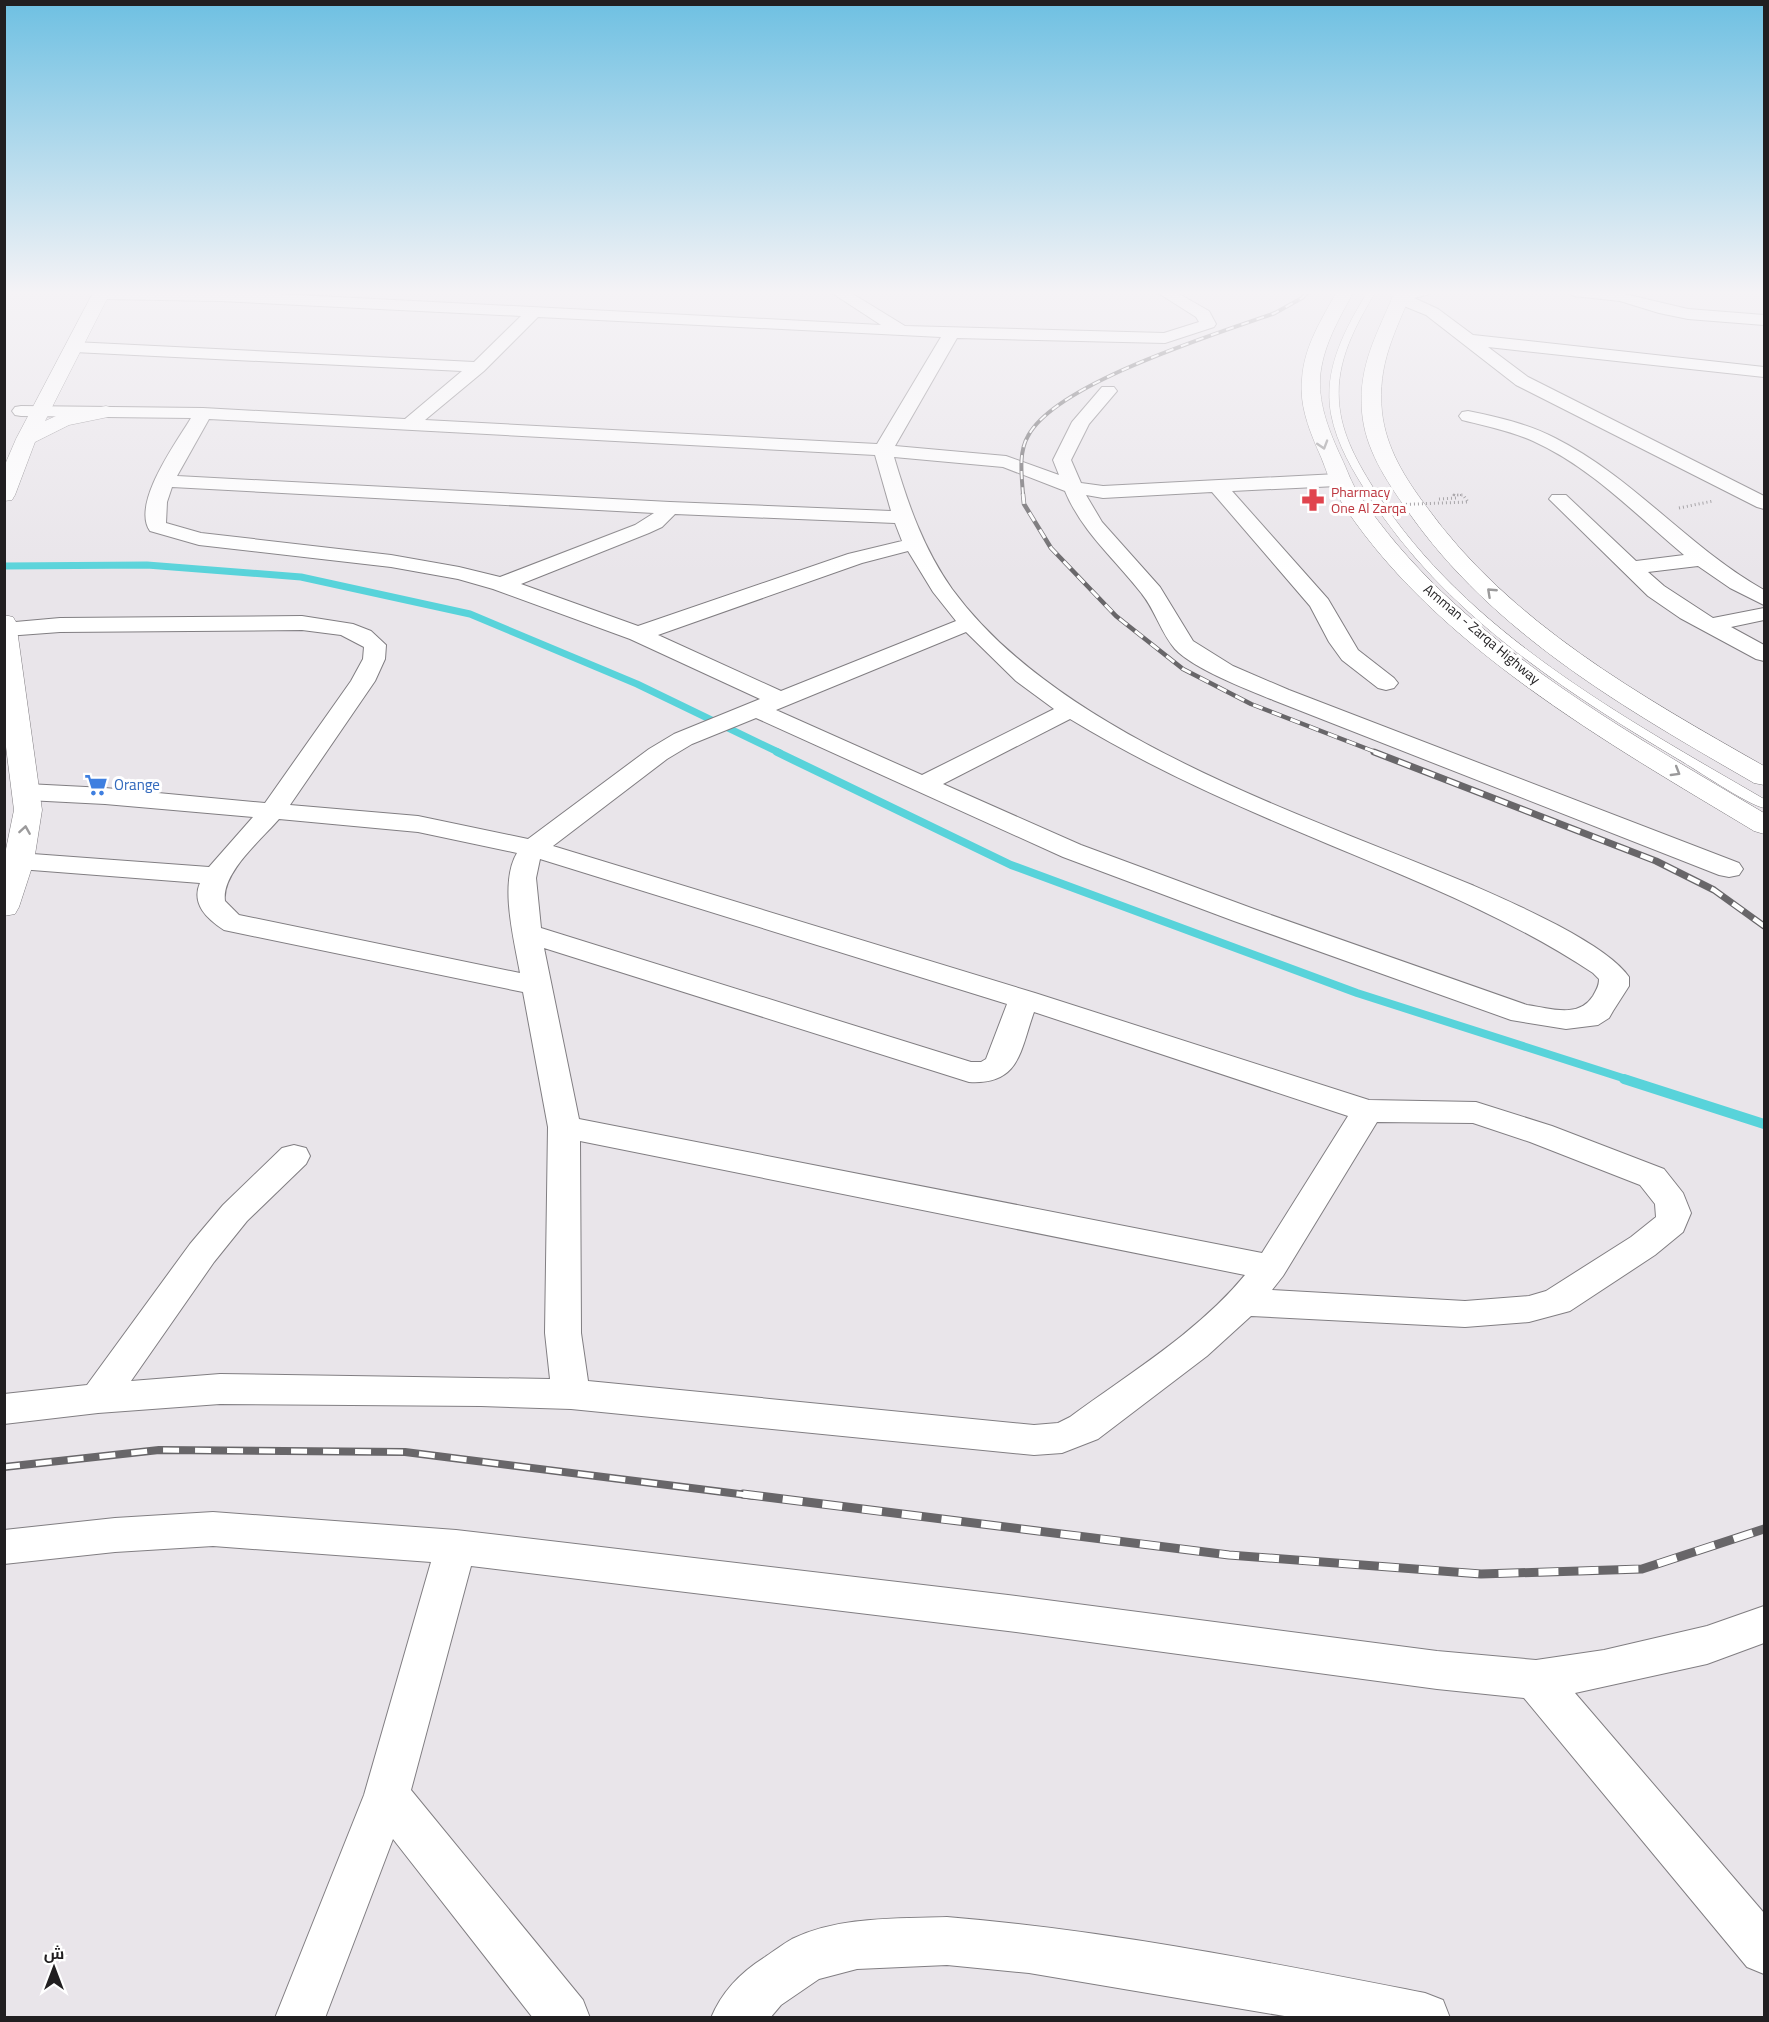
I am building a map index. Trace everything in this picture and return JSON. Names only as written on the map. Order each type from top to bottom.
[{"type":"main road","points":[[4,495],[26,438],[33,408],[46,385]]},
{"type":"main road","points":[[4,447],[33,408],[54,385]]},
{"type":"main road","points":[[64,385],[79,400],[98,409]]},
{"type":"main road","name":"Amman - Zarqa Highway","points":[[1311,385],[1315,416],[1325,452],[1337,480],[1358,512],[1396,557],[1445,606],[1492,645],[1586,716],[1764,825]]},
{"type":"main road","points":[[1372,385],[1372,414],[1384,455],[1395,477],[1422,517],[1484,586],[1549,642],[1658,717],[1764,777]]},
{"type":"main road","points":[[26,438],[63,420],[98,409]]},
{"type":"main road","points":[[4,907],[26,831],[27,792],[5,625]]},
{"type":"street","points":[[409,424],[456,385]]},
{"type":"street","points":[[203,413],[164,481],[154,520],[157,527],[173,534],[391,561],[459,573],[501,584],[638,634],[767,704],[925,783],[1016,828],[1072,851],[1266,923],[1522,1013],[1566,1020],[1587,1018],[1598,1011],[1614,986],[1614,977],[1603,967],[1500,908],[1212,785],[1142,750],[1072,709],[1003,659],[969,623],[936,581],[914,544],[902,517],[883,450],[921,385]]},
{"type":"street","points":[[1531,385],[1764,503]]},
{"type":"street","points":[[1108,391],[1081,422],[1064,452],[1063,466],[1094,526],[1144,581],[1177,636],[1196,654],[1225,671],[1281,695],[1730,869]]},
{"type":"street","points":[[33,408],[203,413],[883,450],[1006,462],[1072,487],[1103,492],[1337,480]]},
{"type":"street","points":[[1468,416],[1514,428],[1551,443],[1581,462],[1649,514],[1723,575],[1764,599]]},
{"type":"street","points":[[1551,443],[1624,432]]},
{"type":"street","points":[[164,481],[670,508],[902,517]]},
{"type":"street","points":[[1217,486],[1320,604],[1340,642],[1350,655],[1386,683]]},
{"type":"street","points":[[1559,499],[1630,568],[1664,597],[1709,625],[1764,654]]},
{"type":"street","points":[[501,584],[642,529],[655,523],[670,508]]},
{"type":"street","points":[[638,634],[855,558],[914,544]]},
{"type":"street","points":[[1630,568],[1702,559]]},
{"type":"street","points":[[1709,625],[1764,614]]},
{"type":"street","points":[[5,625],[302,623],[345,629],[363,636],[375,645],[374,659],[363,681],[271,812],[216,876],[210,891],[212,903],[219,915],[234,924],[538,986]]},
{"type":"street","points":[[571,1394],[563,1333],[564,1127],[527,933],[522,878],[524,864],[533,848],[658,754],[683,739],[969,623]]},
{"type":"street","points":[[925,783],[1072,709]]},
{"type":"street","points":[[27,792],[105,796],[418,824],[533,848],[1024,999],[1367,1111],[1465,1112],[1541,1134],[1652,1177],[1667,1195],[1674,1213],[1671,1223],[1643,1246],[1557,1302],[1529,1309],[1465,1314],[1243,1302]]},
{"type":"street","points":[[19,861],[216,876]]},
{"type":"street","points":[[527,933],[969,1072],[983,1073],[993,1070],[1000,1064],[1024,999]]},
{"type":"street","points":[[4,1409],[98,1398],[232,1389],[481,1391],[571,1394],[1024,1439],[1062,1438],[1084,1428],[1113,1407],[1194,1346],[1243,1302],[1271,1267],[1367,1111]]},
{"type":"street","points":[[564,1127],[1271,1267]]},
{"type":"street","points":[[98,1398],[202,1253],[236,1213],[294,1156]]},
{"type":"street","points":[[4,1546],[115,1535],[213,1529],[456,1546],[1008,1613],[1437,1670],[1536,1680],[1604,1670],[1761,1631]]},
{"type":"street","points":[[300,2018],[387,1796],[456,1546]]},
{"type":"street","points":[[1536,1680],[1764,1950]]},
{"type":"street","points":[[387,1796],[565,2018]]},
{"type":"street","points":[[736,2018],[763,1987],[809,1957],[857,1944],[947,1941],[1029,1948],[1242,1982],[1425,2018]]},
{"type":"lane","points":[[1334,385],[1334,406],[1341,436],[1368,491],[1390,525],[1445,585],[1539,662],[1636,730],[1764,804]]},
{"type":"lane","points":[[1342,385],[1343,403],[1360,457],[1404,526],[1454,582],[1557,665],[1646,726],[1764,795]]},
{"type":"path","points":[[1649,514],[1746,494]]},
{"type":"path","points":[[1338,507],[1468,502],[1463,495],[1454,495],[1456,498]]},
{"type":"waterway","points":[[4,566],[147,565],[301,577],[470,614],[637,684],[780,753]]},
{"type":"waterway","points":[[777,752],[1011,865],[1357,993],[1629,1080]]},
{"type":"waterway","points":[[1624,1079],[1764,1124]]},
{"type":"railway","points":[[1023,495],[1022,457],[1028,436],[1044,416],[1070,397],[1091,385]]},
{"type":"railway","points":[[1023,494],[1024,504],[1051,548],[1116,616],[1183,669],[1251,704],[1378,753]]},
{"type":"railway","points":[[1374,752],[1656,861],[1714,890],[1764,926]]},
{"type":"railway","points":[[4,1467],[159,1450],[405,1452],[755,1496]]},
{"type":"railway","points":[[743,1494],[1229,1555],[1481,1574],[1642,1569],[1764,1529]]},
{"type":"place","name":"Pharmacy One Al Zarqa","points":[[1313,500]]},
{"type":"place","name":"Orange","points":[[96,785]]}]
